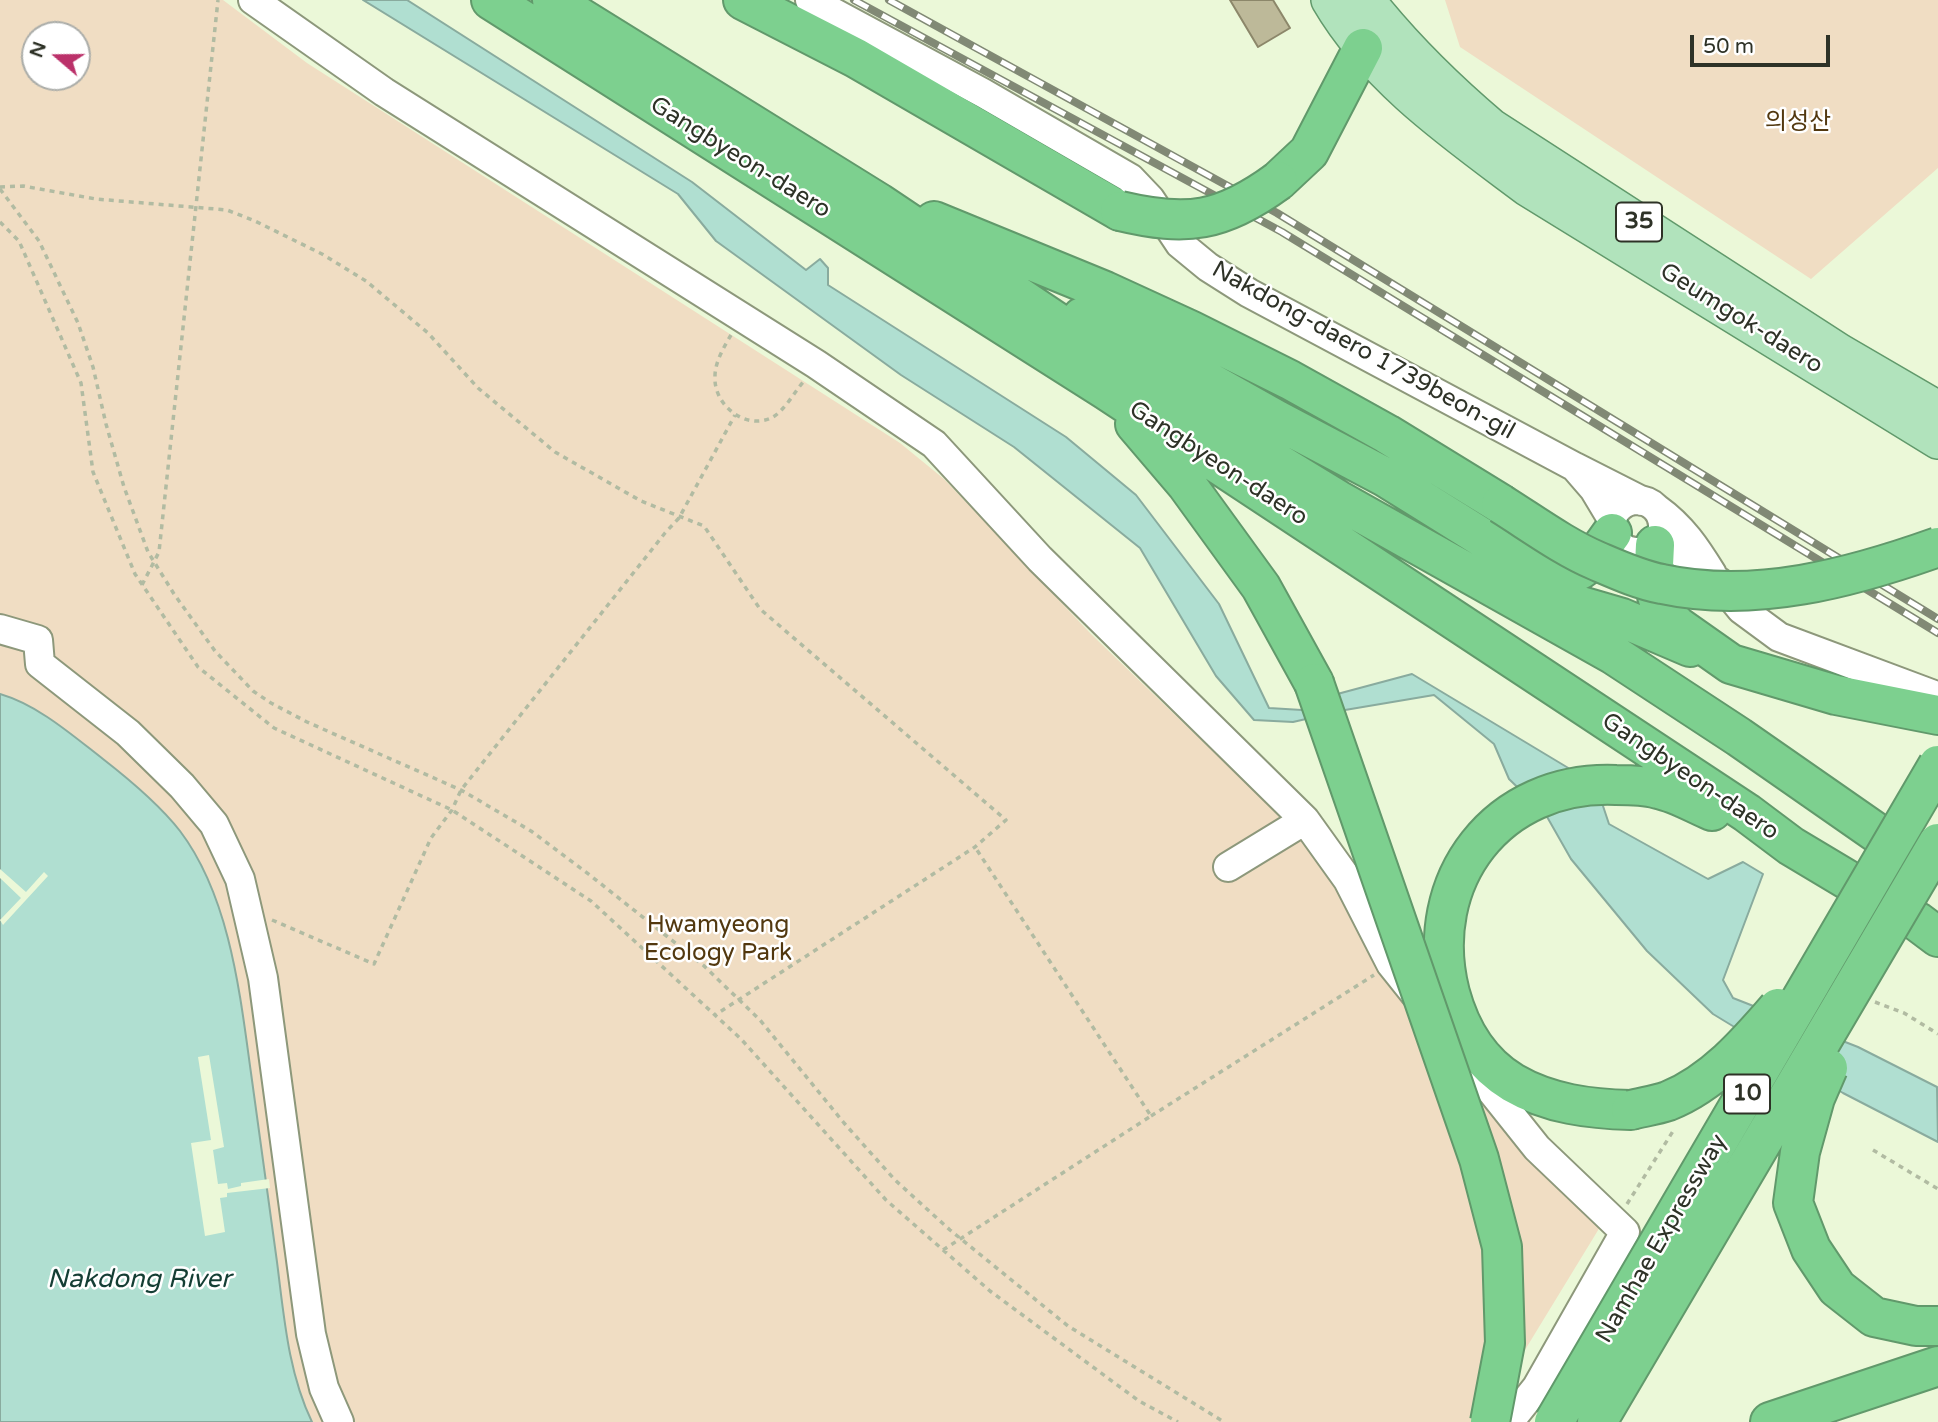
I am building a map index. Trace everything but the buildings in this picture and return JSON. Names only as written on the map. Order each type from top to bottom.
[{"type":"highway","name":"Gangbyeon-daero","points":[[491,0],[1106,390],[1747,813],[1920,935]]},
{"type":"highway","name":"Gangbyeon-daero","points":[[552,0],[879,203],[1161,392],[1338,500],[1614,655],[1739,737],[1938,876]]},
{"type":"highway","points":[[743,0],[856,58],[1120,211],[1151,218],[1184,221],[1208,217],[1245,203],[1278,181],[1309,152],[1363,48]]},
{"type":"highway","points":[[879,203],[959,231],[1105,291],[1190,330],[1326,400],[1594,560],[1660,584],[1694,589],[1762,590],[1800,585],[1867,570],[1938,547]]},
{"type":"highway","points":[[1016,295],[1083,317],[1147,346],[1277,420],[1385,477],[1539,573],[1555,577],[1572,575],[1588,565],[1612,526]]},
{"type":"highway","points":[[1106,390],[1186,485],[1261,587],[1314,682],[1479,1159],[1502,1247],[1505,1343],[1490,1422]]},
{"type":"highway","points":[[1653,524],[1657,596],[1663,611],[1678,626],[1731,664]]},
{"type":"highway","points":[[1444,561],[1560,601],[1622,618],[1731,664],[1836,695],[1938,715]]},
{"type":"highway","name":"Namhae Expressway","points":[[1554,1422],[1850,920],[1938,765]]},
{"type":"highway","points":[[1791,846],[1658,789],[1626,785],[1571,787],[1538,797],[1511,812],[1490,831],[1471,856],[1458,877],[1447,907],[1444,932],[1447,982],[1454,1007],[1473,1046],[1489,1064],[1530,1092],[1592,1110],[1630,1110],[1667,1101],[1697,1087],[1746,1046],[1850,920]]},
{"type":"highway","name":"Namhae Expressway","points":[[1597,1422],[1920,935],[1938,843]]},
{"type":"highway","points":[[1920,935],[1815,1098],[1800,1152],[1793,1203],[1811,1249],[1837,1288],[1874,1317],[1916,1326],[1938,1326]]},
{"type":"highway","points":[[1770,1422],[1938,1366]]},
{"type":"main road","name":"Geumgok-daero","points":[[1329,0],[1363,48],[1405,91],[1527,187],[1938,441]]},
{"type":"main road","name":"Geumgok-daero","points":[[1368,0],[1399,41],[1455,96],[1492,127],[1840,352],[1938,409]]},
{"type":"street","points":[[253,0],[384,92],[816,364],[934,444],[1040,559],[1305,820],[1348,880],[1391,964],[1537,1148],[1625,1232],[1538,1387],[1509,1422]]},
{"type":"street","name":"Nakdong-daero 1739beon-gil","points":[[810,0],[983,93],[1130,178],[1150,199],[1180,244],[1208,267],[1249,293],[1575,467],[1653,524],[1684,554],[1712,574],[1741,609],[1779,636],[1934,695],[1938,699]]},
{"type":"street","points":[[1363,48],[1368,0]]},
{"type":"street","points":[[1575,467],[1594,489],[1617,543],[1630,551],[1646,551],[1653,524],[1625,503],[1618,509],[1612,526]]},
{"type":"street","points":[[0,629],[38,640],[40,664],[128,733],[183,786],[214,824],[240,879],[263,978],[311,1335],[324,1388],[339,1422]]},
{"type":"street","points":[[1228,867],[1305,820]]},
{"type":"path","points":[[142,585],[159,552],[218,0]]},
{"type":"path","points":[[0,188],[23,186],[96,200],[227,210],[256,221],[322,254],[366,281],[428,333],[478,388],[555,452],[641,501],[704,526],[761,609],[1006,820],[975,847],[715,1015]]},
{"type":"path","points":[[0,188],[39,241],[78,323],[93,367],[124,487],[148,552],[215,652],[253,691],[307,722],[461,790],[531,831],[602,884],[703,964],[761,1020],[844,1123],[895,1180],[961,1238],[1068,1326],[1224,1422]]},
{"type":"path","points":[[0,222],[19,241],[81,383],[93,472],[135,574],[198,667],[274,728],[452,810],[591,901],[741,1039],[886,1200],[990,1292],[1139,1401],[1178,1422]]},
{"type":"path","points":[[741,318],[723,349],[715,375],[717,393],[735,415],[760,421],[774,417],[816,364]]},
{"type":"path","points":[[250,922],[269,918],[374,964],[431,838],[452,810],[461,790],[679,518],[735,415]]},
{"type":"path","points":[[975,847],[1151,1116]]},
{"type":"path","points":[[943,1250],[1391,964]]},
{"type":"path","points":[[1615,1224],[1652,1160],[1679,1122]]},
{"type":"path","points":[[1873,1150],[1938,1189]]},
{"type":"green space","name":"Hwamyeong Ecology Park","points":[[0,0],[223,0],[307,63],[900,443],[944,479],[1091,634],[1281,817],[1345,889],[1600,1227],[1481,1422],[312,1422],[303,1403],[288,1347],[241,999],[218,908],[109,764],[64,729],[13,698],[0,694]]},
{"type":"green space","name":"의성산","points":[[1445,0],[1938,0],[1938,168],[1811,279],[1460,47]]},
{"type":"water","points":[[363,0],[407,0],[692,182],[806,270],[820,259],[828,268],[828,285],[1066,437],[1136,495],[1219,604],[1269,708],[1302,710],[1341,693],[1412,674],[1575,772],[1600,797],[1609,824],[1708,879],[1743,862],[1763,874],[1723,980],[1733,998],[1858,1047],[1937,1087],[1938,1142],[1843,1093],[1713,1014],[1647,951],[1571,859],[1546,815],[1509,779],[1494,744],[1434,695],[1293,722],[1254,720],[1216,676],[1140,548],[1014,447],[901,375],[716,241],[678,194]]},
{"type":"water","name":"Nakdong River","points":[[0,694],[28,705],[54,722],[144,793],[180,831],[211,886],[222,916],[237,979],[288,1344],[297,1384],[312,1422],[0,1422]]},
{"type":"pier","points":[[0,869],[26,892],[44,872],[48,876],[3,925],[0,920],[21,898],[0,878]]},
{"type":"pier","points":[[209,1055],[224,1147],[213,1150],[218,1184],[227,1183],[228,1189],[241,1186],[241,1183],[269,1179],[270,1188],[227,1193],[227,1197],[220,1198],[225,1232],[205,1236],[191,1143],[211,1140],[198,1057]]},
{"type":"railway","points":[[854,0],[1282,232],[1938,633]]},
{"type":"railway","points":[[889,0],[1277,213],[1938,619]]}]
